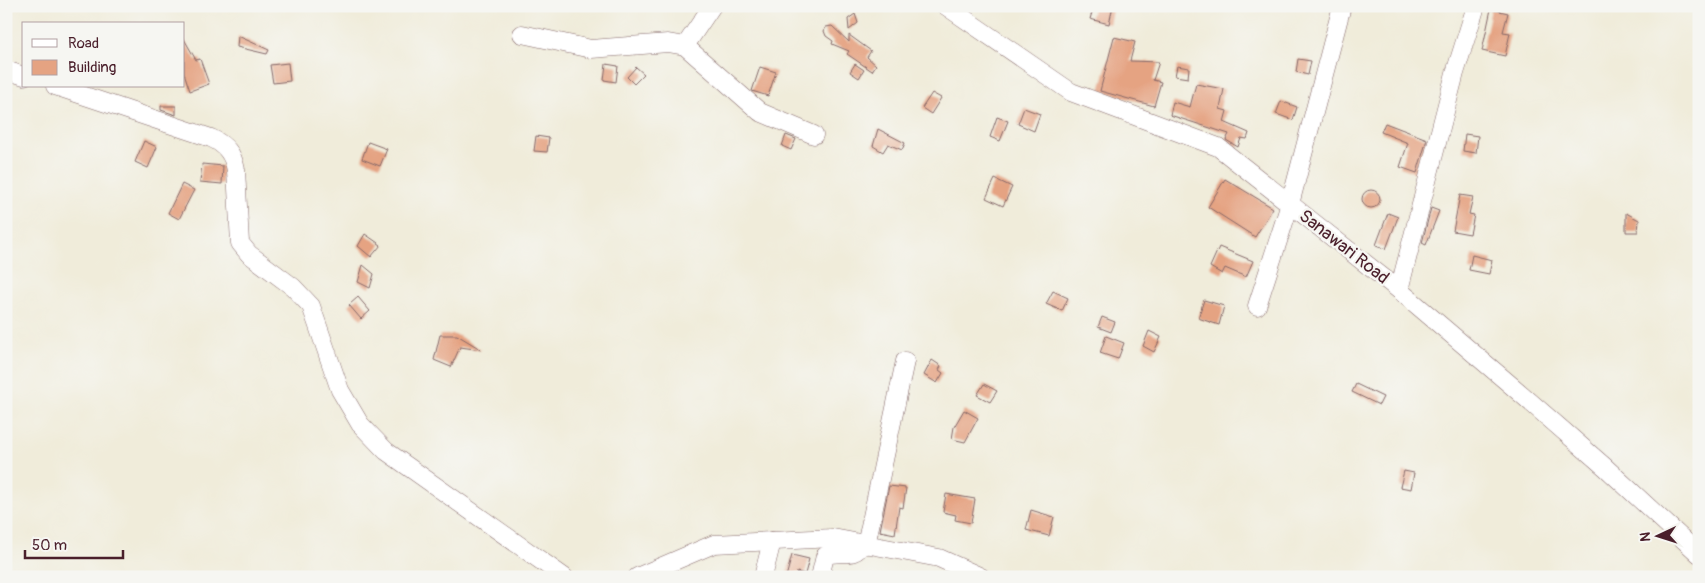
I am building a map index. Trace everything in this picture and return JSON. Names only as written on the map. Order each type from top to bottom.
[{"type":"street","points":[[685,46],[712,6]]},
{"type":"street","name":"Sanawari Road","points":[[946,6],[1071,92],[1218,147],[1399,290],[1566,432],[1699,554]]},
{"type":"street","points":[[1257,306],[1290,204],[1342,6]]},
{"type":"street","points":[[1399,290],[1452,82],[1476,6]]},
{"type":"street","points":[[522,34],[591,49],[668,43],[685,46],[760,112],[814,135]]},
{"type":"street","points":[[6,70],[22,75]]},
{"type":"street","points":[[61,88],[211,138],[224,146],[234,161],[236,170],[240,243],[249,254],[294,286],[311,306],[340,390],[360,424],[386,451],[564,577]]},
{"type":"street","points":[[820,577],[825,556],[829,554],[855,553],[864,545],[905,361]]},
{"type":"street","points":[[637,577],[714,544],[833,538],[939,558],[981,577]]},
{"type":"street","points":[[763,577],[772,542]]},
{"type":"building","points":[[1094,6],[1113,6],[1109,24],[1090,19]]},
{"type":"building","points":[[1491,9],[1508,13],[1503,32],[1510,33],[1505,56],[1482,51]]},
{"type":"building","points":[[855,14],[858,23],[849,30],[848,19]]},
{"type":"building","points":[[832,26],[849,42],[849,35],[871,51],[867,57],[876,65],[872,71],[847,54],[849,51],[832,44],[833,41],[826,36],[824,31],[826,27]]},
{"type":"building","points":[[238,36],[269,50],[267,54],[237,47]]},
{"type":"building","points":[[1114,37],[1135,42],[1130,61],[1159,62],[1153,80],[1161,82],[1154,106],[1100,91]]},
{"type":"building","points":[[185,41],[196,60],[200,59],[209,84],[190,91],[185,76]]},
{"type":"building","points":[[1298,59],[1311,61],[1308,75],[1296,72]]},
{"type":"building","points":[[288,63],[290,81],[273,83],[270,65]]},
{"type":"building","points":[[606,64],[618,66],[616,82],[604,80]]},
{"type":"building","points":[[855,64],[864,70],[859,78],[850,72]]},
{"type":"building","points":[[1177,66],[1189,68],[1188,78],[1175,76]]},
{"type":"building","points":[[636,67],[644,74],[634,84],[627,77]]},
{"type":"building","points":[[760,67],[776,72],[768,96],[752,91]]},
{"type":"building","points":[[1196,84],[1224,89],[1220,109],[1227,111],[1224,122],[1249,133],[1247,139],[1241,138],[1238,147],[1226,140],[1229,134],[1170,115],[1173,102],[1190,107]]},
{"type":"building","points":[[932,93],[941,98],[931,114],[922,108]]},
{"type":"building","points":[[1281,101],[1297,107],[1293,120],[1276,114]]},
{"type":"building","points":[[161,106],[176,106],[176,115],[161,110]]},
{"type":"building","points":[[1024,108],[1040,114],[1034,131],[1018,124]]},
{"type":"building","points":[[997,117],[1008,121],[1000,141],[990,137]]},
{"type":"building","points":[[1385,123],[1427,139],[1417,173],[1400,167],[1408,143],[1381,132]]},
{"type":"building","points":[[878,129],[905,143],[902,150],[888,144],[883,152],[873,146]]},
{"type":"building","points":[[1465,134],[1478,136],[1476,153],[1463,151]]},
{"type":"building","points":[[786,135],[796,139],[791,150],[782,146]]},
{"type":"building","points":[[536,136],[549,138],[547,152],[534,151]]},
{"type":"building","points":[[144,141],[157,147],[148,168],[135,162]]},
{"type":"building","points":[[368,142],[387,149],[380,166],[362,159]]},
{"type":"building","points":[[202,164],[223,166],[222,184],[200,182]]},
{"type":"building","points":[[995,179],[1012,187],[1003,206],[986,198]]},
{"type":"building","points":[[1225,179],[1273,208],[1255,237],[1208,207]]},
{"type":"building","points":[[182,184],[194,190],[179,219],[168,213]]},
{"type":"building","points":[[1371,190],[1377,193],[1380,199],[1377,205],[1371,208],[1365,205],[1362,199],[1365,193]]},
{"type":"building","points":[[1460,195],[1473,197],[1469,214],[1474,215],[1470,234],[1453,231]]},
{"type":"building","points":[[1431,208],[1439,211],[1426,245],[1422,243]]},
{"type":"building","points":[[1388,213],[1398,217],[1386,249],[1376,245]]},
{"type":"building","points":[[1626,213],[1639,220],[1638,232],[1626,232]]},
{"type":"building","points":[[365,234],[381,245],[371,257],[358,246]]},
{"type":"building","points":[[1219,247],[1253,261],[1246,277],[1225,268],[1222,274],[1210,267]]},
{"type":"building","points":[[1472,255],[1492,260],[1489,274],[1469,270]]},
{"type":"building","points":[[363,265],[374,274],[370,288],[358,282]]},
{"type":"building","points":[[1053,291],[1068,298],[1062,311],[1046,304]]},
{"type":"building","points":[[358,297],[370,311],[361,319],[349,305]]},
{"type":"building","points":[[1204,300],[1224,306],[1219,325],[1198,318]]},
{"type":"building","points":[[1102,317],[1115,322],[1111,332],[1098,327]]},
{"type":"building","points":[[1149,331],[1161,337],[1154,352],[1143,346]]},
{"type":"building","points":[[440,335],[457,335],[482,350],[460,347],[451,367],[434,360]]},
{"type":"building","points":[[1106,336],[1124,343],[1118,359],[1100,353]]},
{"type":"building","points":[[932,360],[941,366],[939,370],[943,373],[937,383],[924,375]]},
{"type":"building","points":[[984,384],[997,391],[990,402],[977,395]]},
{"type":"building","points":[[1356,384],[1383,397],[1379,405],[1352,392]]},
{"type":"building","points":[[964,410],[978,418],[965,442],[952,439],[954,427]]},
{"type":"building","points":[[1404,471],[1414,473],[1411,489],[1400,487]]},
{"type":"building","points":[[889,486],[906,488],[903,508],[899,507],[895,534],[880,531]]},
{"type":"building","points":[[946,494],[975,499],[971,523],[955,520],[956,515],[943,512]]},
{"type":"building","points":[[1031,510],[1054,517],[1049,536],[1026,530]]},
{"type":"building","points":[[792,555],[809,559],[805,574],[797,572],[796,577],[786,577]]}]
